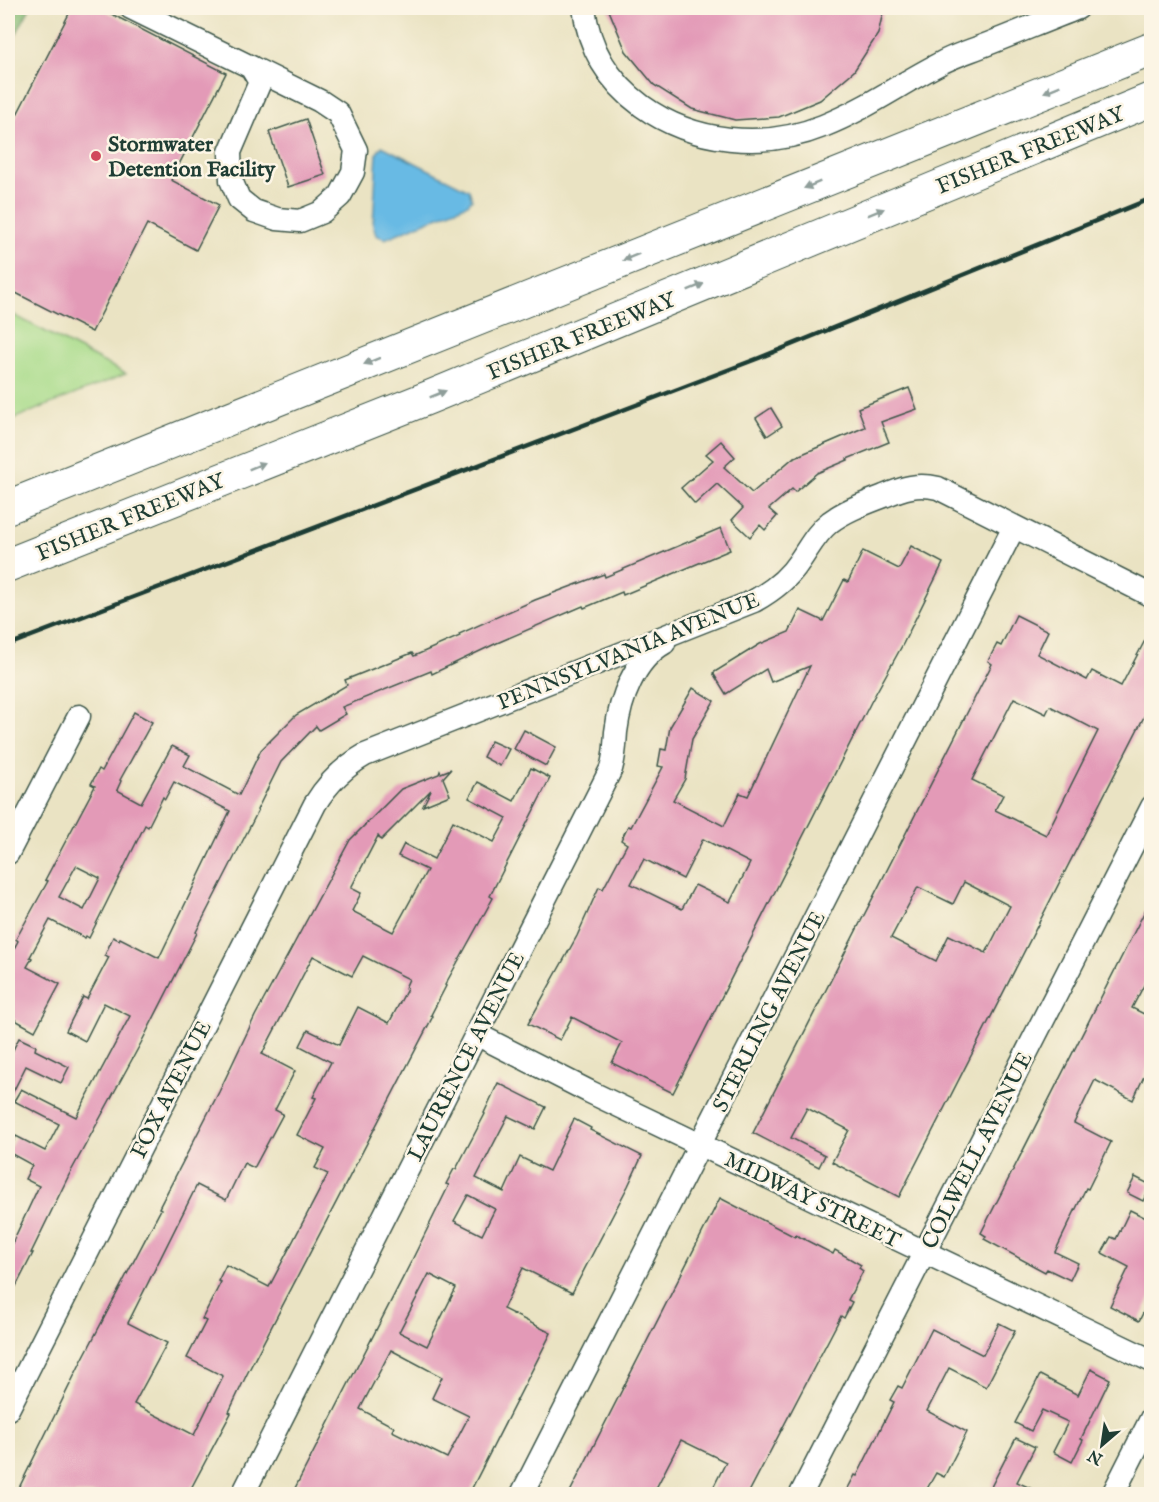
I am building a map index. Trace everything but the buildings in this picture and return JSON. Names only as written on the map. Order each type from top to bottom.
[{"type":"highway","points":[[8,507],[1152,49]]},
{"type":"highway","name":"FISHER FREEWAY","points":[[8,565],[430,397],[1142,103]]},
{"type":"street","points":[[131,8],[251,67],[320,101],[338,113],[356,150],[353,172],[340,196],[322,212],[300,221],[278,219],[254,211],[239,199],[231,180],[230,152],[260,82],[251,67]]},
{"type":"street","points":[[584,8],[586,25],[596,55],[625,93],[656,116],[691,132],[726,139],[753,141],[789,137],[822,127],[872,103],[940,63],[1078,8]]},
{"type":"street","name":"PENNSYLVANIA AVENUE","points":[[339,773],[365,755],[686,629],[766,594],[791,574],[813,539],[830,522],[850,510],[909,486],[923,484],[938,488],[1152,596]]},
{"type":"street","name":"STERLING AVENUE","points":[[522,1494],[1014,527]]},
{"type":"street","name":"LAURENCE AVENUE","points":[[243,1494],[610,769],[615,756],[616,730],[629,683],[645,658],[660,645],[686,629]]},
{"type":"street","points":[[8,853],[79,716]]},
{"type":"street","name":"FOX AVENUE","points":[[8,1409],[315,804],[322,792],[339,773]]},
{"type":"street","name":"COLWELL AVENUE","points":[[801,1494],[1152,807]]},
{"type":"street","name":"MIDWAY STREET","points":[[476,1034],[590,1092],[1152,1361]]},
{"type":"street","points":[[1113,1494],[1152,1417]]},
{"type":"green space","points":[[8,8],[30,8],[8,49]]},
{"type":"green space","points":[[8,312],[126,374],[8,421]]},
{"type":"water","points":[[382,146],[469,190],[472,199],[468,204],[385,239],[376,235],[373,225],[377,153]]},
{"type":"railway","points":[[8,645],[759,358],[1152,198]]},
{"type":"place","name":"Stormwater Detention Facility","points":[[96,156]]}]
